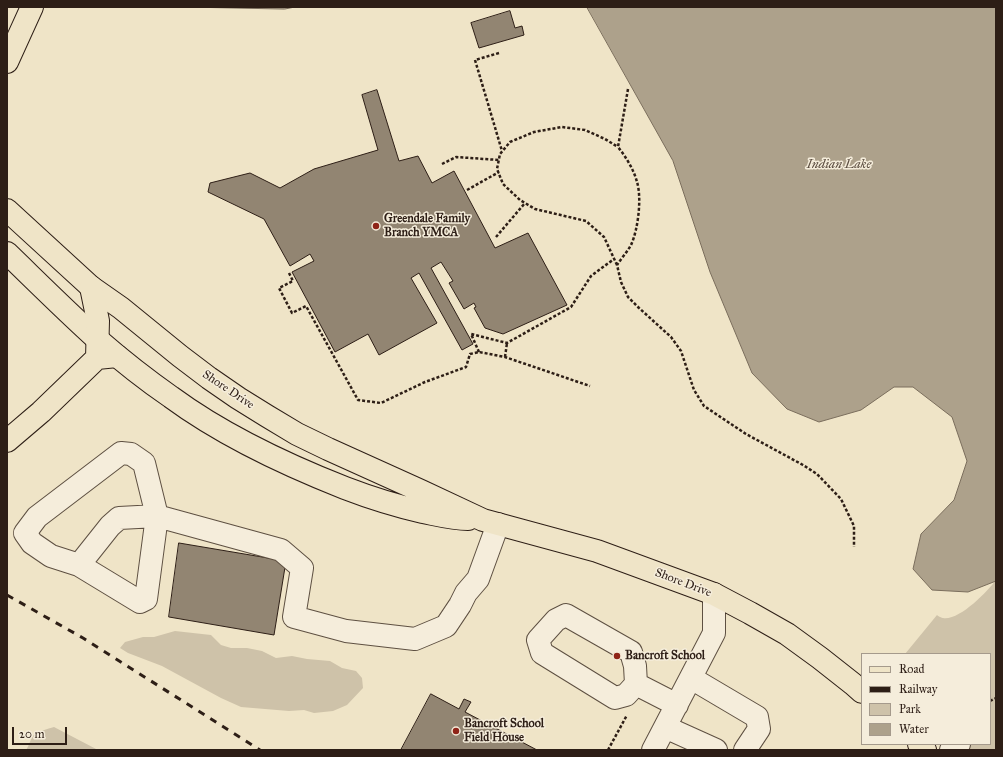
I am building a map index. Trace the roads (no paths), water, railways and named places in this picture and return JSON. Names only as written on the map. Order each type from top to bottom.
[{"type":"main road","points":[[7,62],[32,7]]},
{"type":"main road","name":"Shore Drive","points":[[7,210],[91,287],[121,308],[180,356],[209,378],[297,434],[490,522],[597,551],[714,594],[787,634],[861,691]]},
{"type":"main road","name":"Shore Drive","points":[[7,253],[104,351],[199,416],[233,436],[304,470],[370,498],[456,519],[490,522]]},
{"type":"main road","points":[[7,441],[41,412],[104,351],[91,287]]},
{"type":"lane","points":[[121,453],[131,454],[144,463],[157,516],[146,599],[140,602],[79,565],[51,556],[32,543],[25,533],[37,517],[121,453]]},
{"type":"lane","points":[[79,565],[110,526],[119,518],[157,516],[281,550],[302,568],[294,617],[346,631],[415,640],[446,626],[466,593],[478,579],[490,522]]},
{"type":"lane","points":[[653,750],[714,633],[714,594]]},
{"type":"lane","points":[[691,678],[757,717],[759,730],[744,750]]},
{"type":"lane","points":[[636,684],[677,705]]},
{"type":"lane","points":[[665,726],[716,750]]},
{"type":"water","points":[[187,7],[295,7],[285,9]]},
{"type":"water","name":"Indian Lake","points":[[587,7],[996,7],[996,581],[968,592],[932,590],[913,569],[921,534],[954,500],[967,461],[952,417],[913,387],[894,387],[861,410],[819,422],[787,409],[752,373],[710,272],[673,161]]},
{"type":"railway","points":[[7,595],[83,638],[260,750]]},
{"type":"place","name":"Greendale Family Branch YMCA","points":[[376,226]]},
{"type":"place","name":"Bancroft School","points":[[617,656]]},
{"type":"place","name":"Bancroft School Field House","points":[[456,731]]}]
